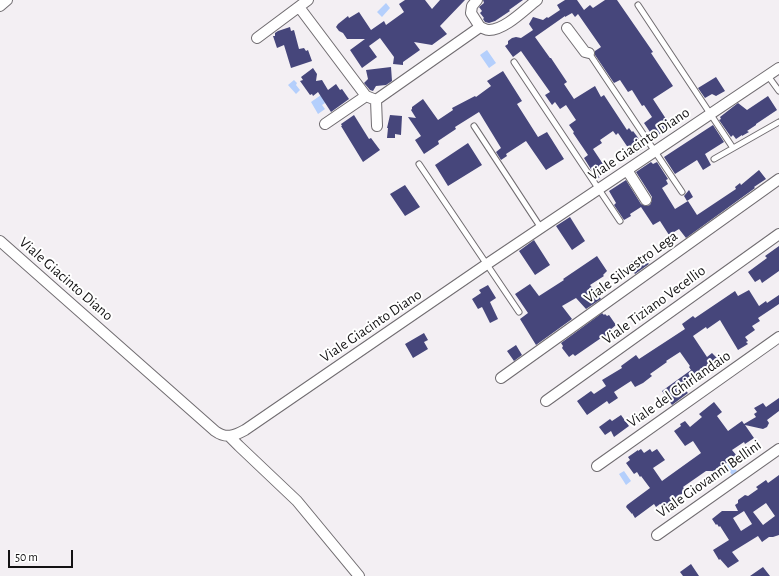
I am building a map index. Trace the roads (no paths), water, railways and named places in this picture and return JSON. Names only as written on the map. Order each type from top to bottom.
[{"type":"street","points":[[0,6],[7,0]]},
{"type":"street","points":[[257,38],[308,0]]},
{"type":"street","points":[[477,0],[472,6],[471,13],[480,27],[488,30],[504,26],[537,0]]},
{"type":"street","points":[[299,7],[371,98],[377,126]]},
{"type":"street","points":[[325,124],[371,98],[480,27]]},
{"type":"street","points":[[568,28],[585,52],[589,53]]},
{"type":"street","points":[[582,38],[589,50],[589,53]]},
{"type":"street","name":"Viale Giacinto Diano","points":[[0,241],[215,431],[221,435],[230,436],[245,430],[487,264],[779,68]]},
{"type":"street","points":[[627,170],[646,200]]},
{"type":"street","name":"Viale Silvestro Lega","points":[[501,378],[779,179]]},
{"type":"street","name":"Viale Tiziano Vecellio","points":[[546,401],[779,234]]},
{"type":"street","name":"Viale del Ghirlandaio","points":[[597,466],[779,337]]},
{"type":"street","points":[[230,436],[297,501],[360,576]]},
{"type":"street","name":"Viale Giovanni Bellini","points":[[657,535],[779,448]]},
{"type":"lane","points":[[638,5],[733,148]]},
{"type":"lane","points":[[589,53],[682,192]]},
{"type":"lane","points":[[514,62],[620,221]]},
{"type":"lane","points":[[768,76],[779,91]]},
{"type":"lane","points":[[714,159],[779,122]]},
{"type":"lane","points":[[474,126],[541,228]]},
{"type":"lane","points":[[419,164],[519,312]]},
{"type":"water","points":[[386,3],[390,8],[382,17],[377,12]]},
{"type":"water","points":[[487,50],[496,63],[489,68],[480,55]]},
{"type":"water","points":[[294,80],[300,90],[296,94],[288,85]]},
{"type":"water","points":[[321,95],[325,100],[325,103],[322,105],[325,109],[318,114],[311,102]]},
{"type":"water","points":[[730,463],[737,471],[732,475],[726,466]]},
{"type":"water","points":[[624,471],[631,481],[626,485],[619,474]]}]
